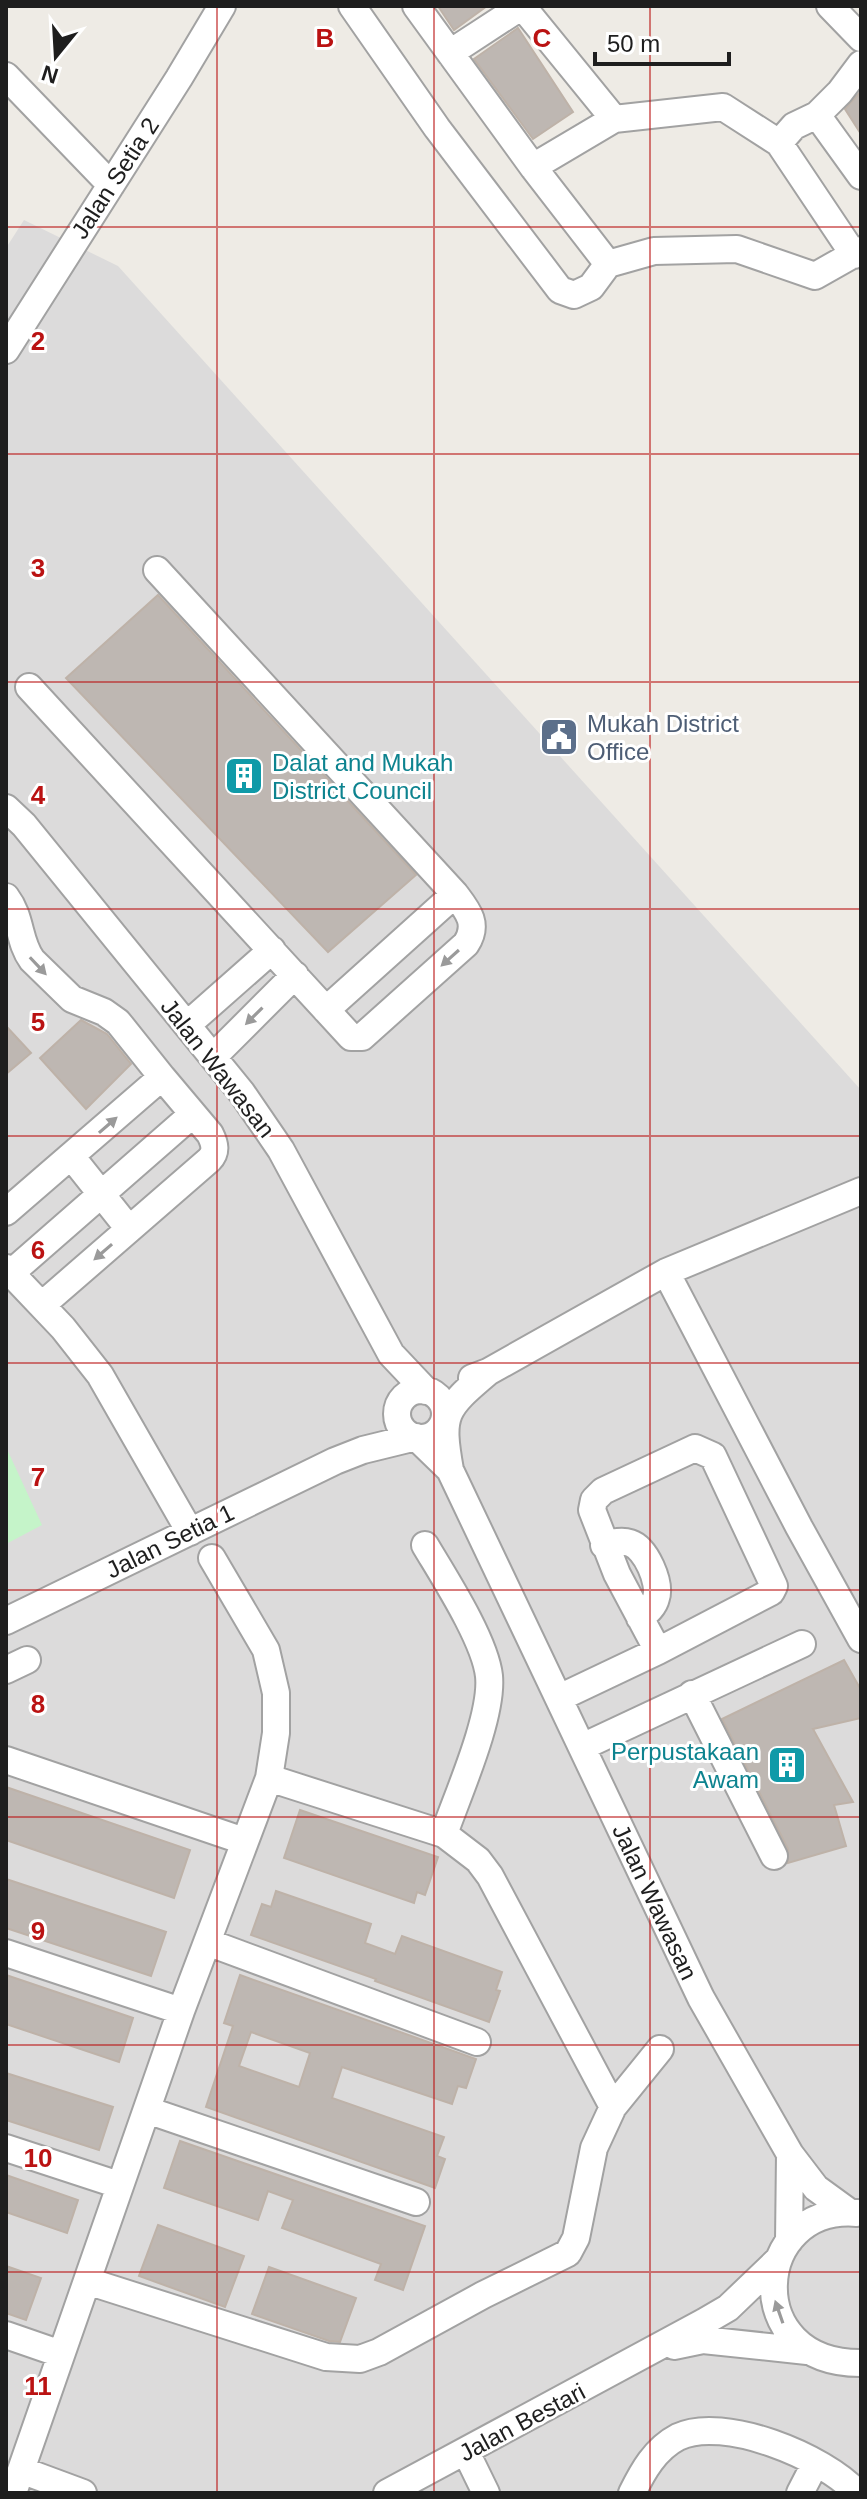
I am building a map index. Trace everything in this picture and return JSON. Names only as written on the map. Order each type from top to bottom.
[{"type":"street","name":"Jalan Setia 2","points":[[6,350],[222,6]]},
{"type":"street","points":[[352,6],[437,128],[560,290],[574,295],[591,287],[608,264],[654,251],[737,249],[815,276],[858,253],[779,143],[723,107],[614,119],[533,167]]},
{"type":"street","points":[[416,6],[608,264]]},
{"type":"street","points":[[450,53],[522,6],[614,119]]},
{"type":"street","points":[[830,6],[861,38]]},
{"type":"street","points":[[779,143],[794,126],[817,115],[861,64]]},
{"type":"street","points":[[6,76],[111,185]]},
{"type":"street","points":[[817,115],[861,176]]},
{"type":"street","points":[[29,687],[351,1037],[362,1037],[466,944],[473,923],[455,894],[157,570]]},
{"type":"street","name":"Jalan Wawasan","points":[[6,808],[24,825],[242,1093],[281,1150],[391,1354],[427,1391]]},
{"type":"street","points":[[326,1010],[455,894]]},
{"type":"street","points":[[6,897],[18,916],[27,953],[32,960],[72,999],[104,1012],[118,1022],[215,1143],[212,1157],[42,1305]]},
{"type":"street","points":[[187,1025],[272,950]]},
{"type":"street","points":[[213,1057],[295,975]]},
{"type":"street","points":[[6,1212],[162,1077]]},
{"type":"street","points":[[190,1532],[100,1375],[42,1305],[8,1270],[193,1114]]},
{"type":"street","points":[[71,1156],[129,1229]]},
{"type":"street","points":[[488,1372],[411,1393],[398,1410],[401,1427],[416,1437],[424,1438],[438,1431],[445,1416],[488,1372],[666,1272],[861,1191]]},
{"type":"street","points":[[666,1272],[861,1639]]},
{"type":"street","name":"Jalan Wawasan","points":[[391,1354],[398,1410]]},
{"type":"street","points":[[427,1391],[443,1404],[445,1416]]},
{"type":"street","name":"Jalan Setia 1","points":[[335,1461],[398,1410]]},
{"type":"street","name":"Jalan Wawasan","points":[[445,1416],[444,1432],[450,1470],[701,1998],[790,2154],[816,2188],[855,2212]]},
{"type":"street","name":"Jalan Wawasan","points":[[416,1437],[450,1470]]},
{"type":"street","name":"Jalan Setia 1","points":[[6,1621],[335,1461],[363,1450],[416,1437]]},
{"type":"street","points":[[559,1698],[658,1651],[771,1592],[774,1586],[713,1456],[705,1450],[695,1448],[603,1491],[594,1500],[592,1510],[604,1545],[658,1651]]},
{"type":"street","points":[[425,1545],[456,1595],[489,1673],[490,1689],[483,1724],[444,1834]]},
{"type":"street","points":[[83,2493],[17,2482],[181,2011],[269,1778],[277,1717],[271,1667],[266,1650],[212,1558]]},
{"type":"street","points":[[582,1747],[802,1644]]},
{"type":"street","points":[[692,1694],[774,1856]]},
{"type":"street","points":[[6,1760],[244,1841]]},
{"type":"street","points":[[269,1778],[444,1834],[478,1860],[490,1876],[613,2107]]},
{"type":"street","points":[[207,1942],[477,2042]]},
{"type":"street","points":[[6,1953],[181,2011]]},
{"type":"street","points":[[87,2281],[326,2357],[360,2359],[379,2352],[568,2253],[576,2238],[594,2148],[613,2107],[660,2049]]},
{"type":"street","points":[[147,2110],[416,2202]]},
{"type":"street","points":[[6,2148],[119,2185]]},
{"type":"street","points":[[790,2154],[784,2250],[773,2285],[777,2311],[788,2333],[807,2351],[850,2363],[861,2387]]},
{"type":"street","name":"Jalan Bestari","points":[[387,2493],[728,2308],[801,2228],[816,2219],[855,2212]]},
{"type":"street","points":[[6,2335],[61,2354]]},
{"type":"street","name":"Jalan Bestari","points":[[655,2350],[703,2340],[807,2351]]},
{"type":"street","points":[[632,2493],[653,2457],[667,2443],[681,2435],[712,2429],[747,2434],[815,2464],[857,2493]]},
{"type":"street","points":[[466,2452],[486,2493]]},
{"type":"street","points":[[800,2493],[815,2464]]},
{"type":"shaded area","points":[[24,220],[118,266],[861,1090],[861,2493],[6,2493],[6,248]]},
{"type":"green space","points":[[6,1447],[42,1525],[6,1544]]},
{"type":"building","points":[[438,6],[487,6],[454,30]]},
{"type":"building","points":[[518,28],[573,112],[533,139],[474,59]]},
{"type":"building","points":[[861,91],[861,134],[845,109]]},
{"type":"building","name":"Dalat and Mukah District Council","points":[[158,595],[416,875],[328,952],[66,678]]},
{"type":"building","points":[[81,1020],[107,1034],[131,1064],[86,1109],[40,1058]]},
{"type":"building","points":[[6,1026],[31,1053],[6,1074]]},
{"type":"building","name":"Perpustakaan Awam","points":[[844,1660],[861,1690],[861,1718],[813,1729],[853,1802],[834,1805],[846,1846],[788,1863],[788,1849],[722,1719]]},
{"type":"building","points":[[6,1787],[190,1850],[174,1898],[6,1840]]},
{"type":"building","points":[[300,1810],[438,1857],[425,1895],[417,1892],[414,1903],[284,1858]]},
{"type":"building","points":[[6,1879],[166,1932],[151,1976],[6,1928]]},
{"type":"building","points":[[276,1891],[371,1924],[365,1943],[395,1954],[402,1936],[502,1972],[496,1990],[500,1991],[489,2022],[251,1935],[262,1904],[271,1907]]},
{"type":"building","points":[[6,1975],[133,2018],[119,2062],[6,2024]]},
{"type":"building","points":[[240,1975],[476,2059],[466,2088],[458,2086],[452,2104],[342,2067],[332,2098],[444,2137],[437,2156],[445,2159],[435,2188],[206,2107],[233,2026],[224,2023]],"holes":[[[251,2032],[310,2053],[299,2087],[239,2066]]]},
{"type":"building","points":[[6,2073],[113,2107],[99,2150],[6,2120]]},
{"type":"building","points":[[180,2141],[425,2226],[403,2290],[375,2280],[381,2264],[282,2228],[293,2200],[268,2191],[258,2220],[164,2188]]},
{"type":"building","points":[[6,2175],[78,2200],[67,2233],[6,2212]]},
{"type":"building","points":[[158,2225],[244,2256],[225,2307],[139,2276]]},
{"type":"building","points":[[6,2266],[41,2278],[26,2320],[6,2313]]},
{"type":"building","points":[[269,2267],[356,2298],[340,2342],[252,2314]]},
{"type":"place","name":"Mukah District Office","points":[[559,737]]},
{"type":"place","name":"Dalat and Mukah District Council","points":[[244,776]]},
{"type":"place","name":"Perpustakaan Awam","points":[[787,1765]]}]
